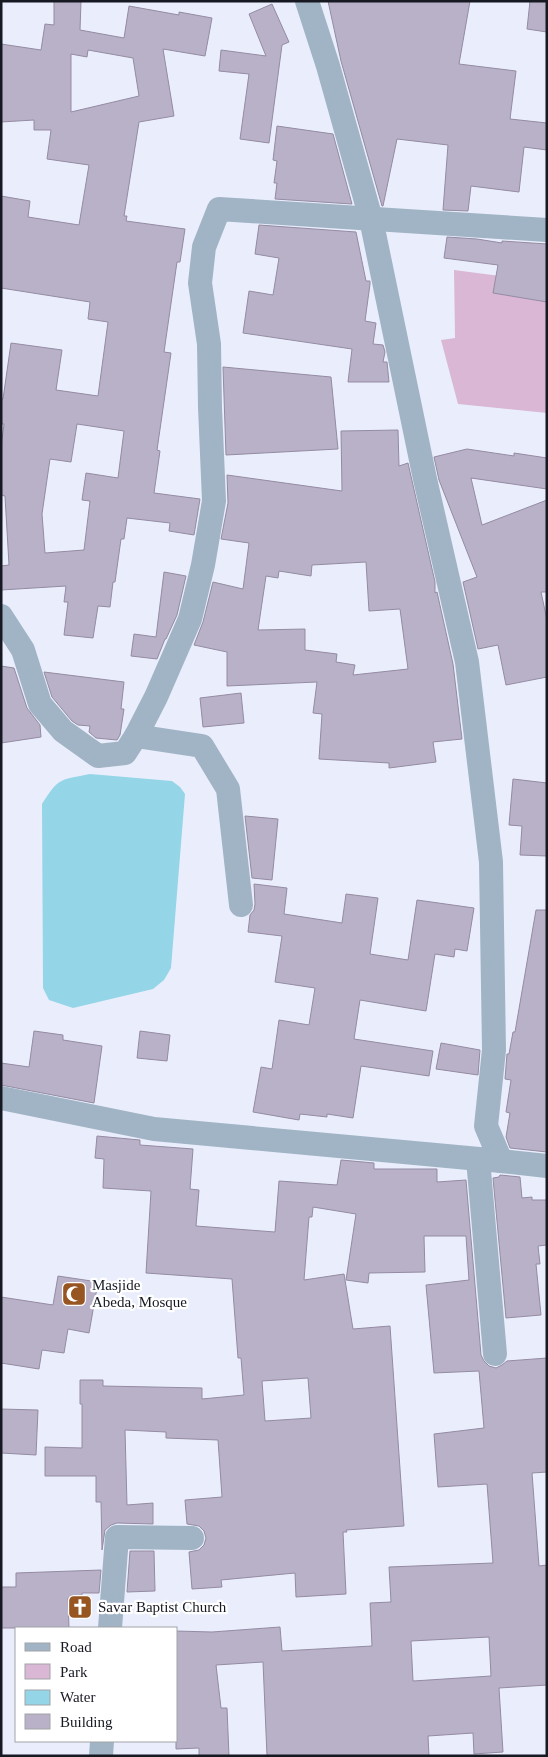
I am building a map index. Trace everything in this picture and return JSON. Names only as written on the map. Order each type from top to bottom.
[{"type":"street","points":[[307,1],[328,66],[371,220],[467,662],[491,862],[494,1050],[486,1126],[501,1161]]},
{"type":"street","points":[[1,616],[23,650],[40,704],[63,731],[98,756],[125,753],[156,697],[190,618],[203,565],[214,502],[210,407],[210,344],[200,283],[204,246],[219,209],[547,230]]},
{"type":"street","points":[[136,736],[202,746],[211,760],[228,789],[240,905]]},
{"type":"street","points":[[1,1098],[154,1129],[547,1166]]},
{"type":"street","points":[[478,1159],[494,1354]]},
{"type":"street","points":[[110,1627],[117,1537],[192,1538]]},
{"type":"street","points":[[101,1756],[102,1742]]},
{"type":"green space","points":[[454,270],[547,282],[547,413],[458,404],[441,340],[455,338]]},
{"type":"water","points":[[90,774],[172,781],[185,794],[171,968],[164,980],[153,989],[73,1008],[49,1000],[43,988],[42,804],[52,789],[61,781]]},
{"type":"building","points":[[54,1],[81,1],[80,30],[124,38],[129,6],[179,15],[179,12],[212,18],[205,56],[163,49],[174,116],[139,122],[124,216],[127,216],[126,221],[185,229],[180,262],[177,262],[164,352],[171,353],[157,450],[160,451],[154,493],[200,499],[194,535],[169,531],[170,523],[127,518],[124,539],[121,539],[110,607],[98,606],[93,638],[64,635],[68,602],[64,602],[66,586],[1,590],[1,566],[9,565],[5,496],[1,495],[1,447],[4,424],[1,424],[1,399],[3,399],[11,343],[62,350],[56,390],[98,396],[108,322],[88,319],[90,302],[1,288],[1,196],[30,201],[28,217],[79,225],[89,165],[47,159],[51,130],[34,130],[34,120],[1,122],[1,44],[41,50],[45,24],[54,25]],"holes":[[[88,50],[133,58],[139,96],[71,112],[71,54],[87,57]],[[77,424],[124,431],[118,478],[86,473],[82,500],[90,501],[84,550],[45,553],[42,514],[50,459],[71,462]]]},
{"type":"building","points":[[328,1],[470,1],[459,64],[516,71],[510,119],[547,123],[547,150],[524,147],[519,192],[471,186],[468,211],[443,210],[448,145],[397,139],[382,206],[341,61]]},
{"type":"building","points":[[530,1],[547,1],[547,32],[527,29]]},
{"type":"building","points":[[272,4],[289,42],[282,45],[269,143],[240,139],[249,74],[219,71],[221,50],[266,56],[249,14]]},
{"type":"building","points":[[277,126],[333,134],[352,204],[275,199],[277,183],[274,183],[277,161],[273,160]]},
{"type":"building","points":[[259,225],[356,232],[366,281],[370,281],[365,321],[376,323],[373,344],[383,345],[385,352],[383,362],[387,362],[389,382],[348,382],[352,349],[243,333],[249,291],[273,295],[279,258],[255,254]]},
{"type":"building","points":[[447,237],[502,243],[502,241],[547,244],[547,302],[493,293],[498,265],[444,258]]},
{"type":"building","points":[[223,367],[331,377],[338,449],[226,455]]},
{"type":"building","points":[[398,430],[399,466],[408,463],[435,582],[435,593],[437,592],[453,664],[462,739],[433,742],[436,762],[389,768],[389,763],[319,759],[322,714],[313,713],[317,682],[227,686],[227,652],[194,645],[203,622],[213,582],[243,589],[249,543],[221,539],[228,503],[227,475],[342,491],[341,431]],"holes":[[[366,562],[369,611],[400,609],[408,669],[353,675],[355,665],[336,662],[337,654],[305,650],[305,629],[258,630],[266,576],[278,578],[279,571],[311,576],[312,565]]]},
{"type":"building","points":[[467,449],[514,456],[514,453],[547,458],[547,489],[471,478],[482,525],[547,500],[547,592],[541,592],[547,620],[547,677],[506,685],[498,645],[478,649],[463,582],[477,577],[439,480],[434,457]]},
{"type":"building","points":[[164,572],[186,576],[177,615],[157,659],[131,656],[134,634],[156,637]]},
{"type":"building","points":[[1,666],[14,668],[27,708],[40,725],[41,737],[1,743]]},
{"type":"building","points":[[44,672],[124,682],[121,709],[124,709],[120,735],[117,740],[96,738],[89,732],[90,726],[78,725],[72,721],[52,697]]},
{"type":"building","points":[[241,693],[244,723],[203,727],[200,698]]},
{"type":"building","points":[[513,779],[547,783],[547,856],[520,855],[522,826],[509,825]]},
{"type":"building","points":[[245,816],[278,819],[272,880],[252,878]]},
{"type":"building","points":[[254,884],[287,888],[284,914],[342,923],[346,894],[378,898],[370,954],[408,960],[417,900],[474,908],[467,951],[455,949],[454,957],[435,954],[426,1011],[360,1000],[354,1039],[433,1051],[429,1076],[361,1066],[353,1118],[327,1114],[327,1117],[300,1114],[299,1120],[253,1112],[261,1067],[272,1069],[279,1020],[309,1025],[315,988],[275,982],[282,936],[248,932],[250,915],[254,910],[255,904]]},
{"type":"building","points":[[536,910],[547,910],[547,1152],[510,1148],[506,1137],[510,1113],[506,1112],[511,1080],[505,1079],[507,1054],[509,1054],[513,1032],[515,1032]]},
{"type":"building","points":[[34,1031],[63,1035],[63,1040],[102,1046],[94,1103],[1,1085],[1,1063],[29,1067]]},
{"type":"building","points":[[140,1031],[170,1035],[167,1061],[137,1058]]},
{"type":"building","points":[[441,1043],[480,1050],[478,1075],[436,1069]]},
{"type":"building","points":[[97,1136],[140,1140],[140,1145],[193,1149],[190,1189],[199,1190],[196,1226],[275,1232],[279,1181],[337,1185],[341,1160],[374,1163],[374,1169],[437,1169],[437,1182],[466,1180],[481,1355],[489,1366],[496,1368],[507,1361],[547,1358],[547,1472],[532,1473],[539,1566],[547,1565],[547,1685],[499,1688],[503,1752],[474,1754],[473,1733],[428,1736],[429,1756],[267,1756],[263,1662],[216,1665],[221,1708],[227,1708],[229,1756],[199,1756],[199,1748],[176,1749],[176,1742],[178,1742],[178,1631],[212,1632],[280,1627],[282,1651],[372,1646],[370,1603],[391,1602],[389,1567],[493,1563],[487,1484],[438,1487],[434,1434],[484,1428],[479,1371],[434,1373],[426,1285],[469,1280],[466,1236],[424,1236],[425,1272],[369,1273],[368,1283],[346,1280],[356,1214],[313,1207],[312,1217],[309,1217],[304,1280],[344,1274],[353,1329],[390,1326],[404,1526],[346,1530],[347,1532],[343,1532],[346,1594],[296,1597],[295,1573],[221,1580],[222,1587],[192,1589],[189,1552],[199,1550],[204,1545],[206,1538],[204,1531],[199,1526],[187,1524],[185,1500],[222,1497],[218,1440],[166,1438],[166,1432],[125,1430],[127,1505],[153,1503],[153,1524],[117,1523],[111,1525],[105,1530],[102,1550],[101,1502],[96,1502],[96,1476],[45,1476],[45,1447],[82,1448],[80,1380],[103,1380],[103,1386],[202,1388],[202,1399],[244,1395],[241,1358],[238,1358],[232,1279],[146,1273],[151,1191],[103,1188],[104,1159],[95,1158]],"holes":[[[308,1378],[311,1418],[265,1421],[262,1381]],[[489,1637],[491,1676],[413,1681],[411,1641]]]},
{"type":"building","points":[[500,1175],[520,1177],[522,1198],[532,1197],[532,1200],[547,1200],[547,1245],[538,1246],[540,1264],[536,1264],[541,1315],[506,1318],[493,1178]]},
{"type":"building","points":[[58,1276],[98,1282],[89,1333],[68,1329],[64,1353],[42,1350],[39,1369],[1,1363],[1,1297],[53,1305]]},
{"type":"building","points":[[1,1409],[38,1410],[36,1455],[1,1453]]},
{"type":"building","points":[[130,1551],[154,1551],[155,1591],[127,1592]]},
{"type":"building","points":[[101,1570],[99,1593],[82,1593],[82,1598],[68,1598],[69,1627],[1,1628],[1,1587],[16,1587],[16,1573]]},
{"type":"place","name":"Masjide Abeda, Mosque","points":[[74,1294]]},
{"type":"place","name":"Savar Baptist Church","points":[[80,1607]]}]
